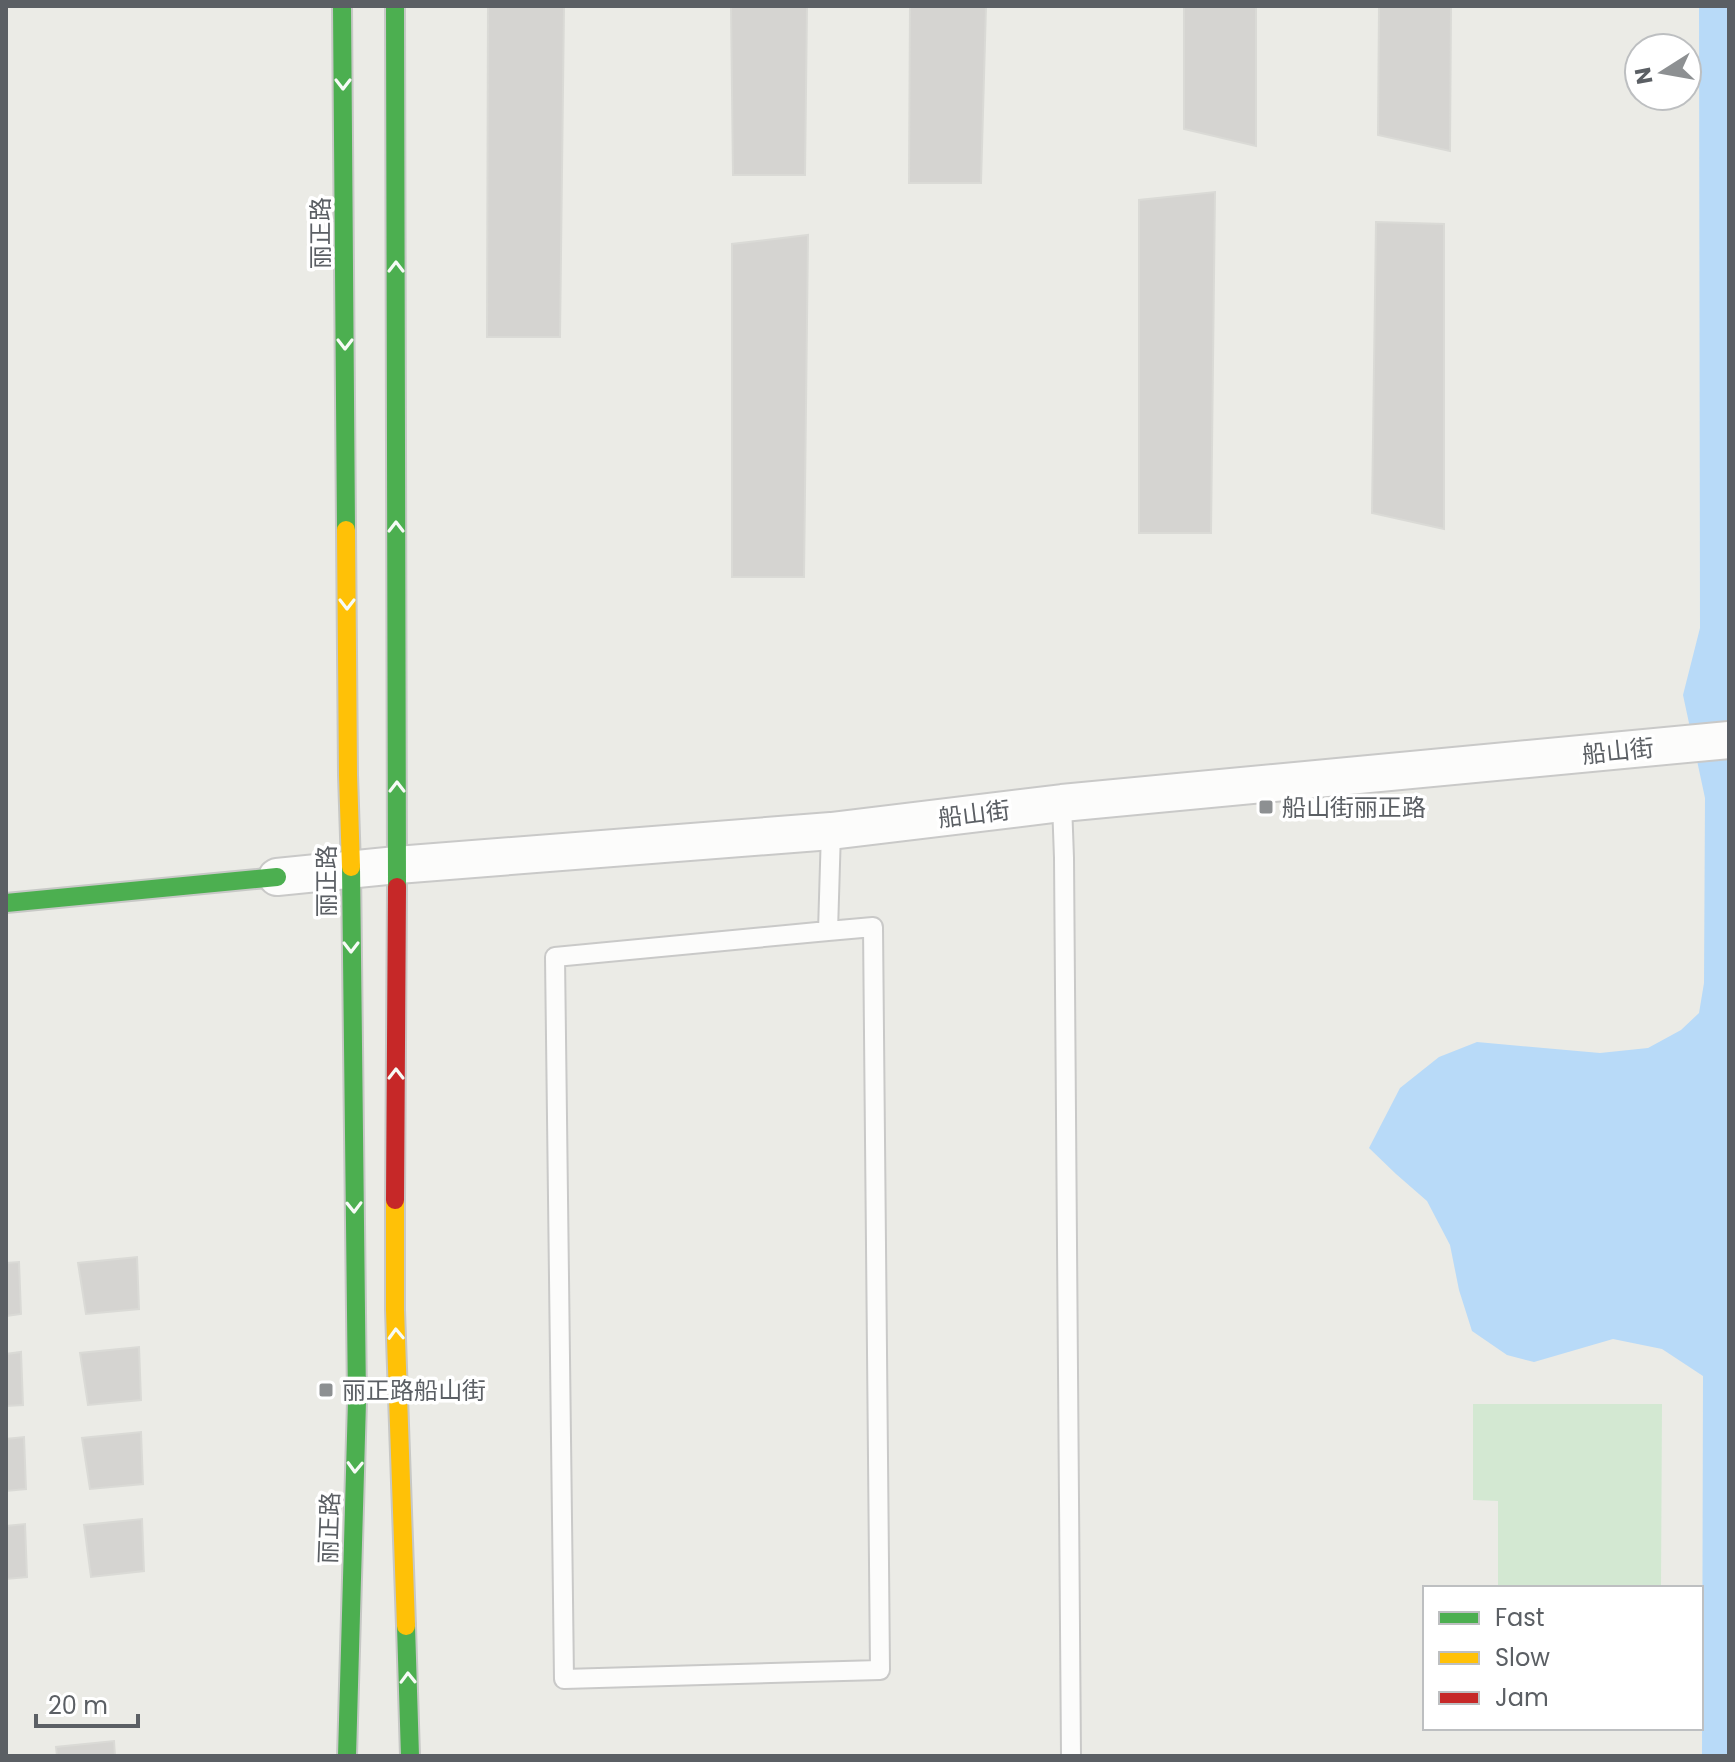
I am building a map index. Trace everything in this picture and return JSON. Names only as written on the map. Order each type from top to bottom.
[{"type":"street","name":"丽正路","points":[[342,6],[357,1401],[347,1756]]},
{"type":"street","points":[[395,6],[395,1310],[410,1756]]},
{"type":"street","name":"船山街","points":[[277,877],[831,831],[1062,803],[1729,740]]},
{"type":"street","points":[[6,903],[277,877]]},
{"type":"lane","points":[[1062,803],[1071,1756]]},
{"type":"lane","points":[[828,931],[831,831]]},
{"type":"lane","points":[[873,927],[880,1670],[564,1679],[555,957],[828,931],[873,927]]},
{"type":"green space","points":[[1473,1404],[1662,1404],[1661,1586],[1498,1586],[1498,1501],[1473,1500]]},
{"type":"water","points":[[1699,6],[1729,6],[1729,1756],[1702,1756],[1703,1376],[1662,1349],[1613,1339],[1534,1362],[1507,1355],[1472,1331],[1459,1290],[1450,1245],[1427,1201],[1369,1148],[1400,1088],[1439,1057],[1477,1042],[1600,1053],[1648,1048],[1681,1030],[1699,1013],[1704,983],[1705,798],[1683,695],[1700,628],[1699,112],[1703,112],[1703,32],[1699,32]]},
{"type":"building","points":[[488,6],[564,6],[560,337],[487,337]]},
{"type":"building","points":[[731,6],[807,6],[805,175],[733,175]]},
{"type":"building","points":[[910,6],[986,6],[981,183],[909,183]]},
{"type":"building","points":[[1184,6],[1256,6],[1256,146],[1184,129]]},
{"type":"building","points":[[1379,6],[1451,6],[1450,151],[1378,135]]},
{"type":"building","points":[[1215,192],[1211,533],[1139,533],[1139,200]]},
{"type":"building","points":[[1376,222],[1444,224],[1444,529],[1372,513]]},
{"type":"building","points":[[808,235],[804,577],[732,577],[732,244]]},
{"type":"building","points":[[137,1257],[139,1309],[86,1314],[78,1263]]},
{"type":"building","points":[[19,1262],[21,1314],[6,1316],[6,1263]]},
{"type":"building","points":[[139,1347],[141,1400],[88,1405],[80,1353]]},
{"type":"building","points":[[21,1352],[23,1405],[6,1406],[6,1354]]},
{"type":"building","points":[[141,1432],[143,1484],[90,1489],[82,1438]]},
{"type":"building","points":[[24,1437],[26,1489],[6,1491],[6,1439]]},
{"type":"building","points":[[142,1519],[144,1571],[91,1577],[84,1525]]},
{"type":"building","points":[[25,1524],[27,1577],[6,1579],[6,1526]]},
{"type":"building","points":[[114,1741],[115,1756],[57,1756],[56,1747]]},
{"type":"traffic: fast","points":[[342,6],[346,530]]},
{"type":"traffic: fast","points":[[395,6],[397,887]]},
{"type":"traffic: fast","points":[[347,1756],[357,1401],[351,867]]},
{"type":"traffic: fast","points":[[6,903],[277,877]]},
{"type":"traffic: fast","points":[[406,1626],[410,1756]]},
{"type":"traffic: slow","points":[[346,530],[351,867]]},
{"type":"traffic: slow","points":[[395,1200],[395,1310],[406,1626]]},
{"type":"traffic: jam","points":[[395,1200],[397,887]]},
{"type":"place","name":"船山街丽正路","points":[[1266,807]]},
{"type":"place","name":"丽正路船山街","points":[[326,1390]]}]
